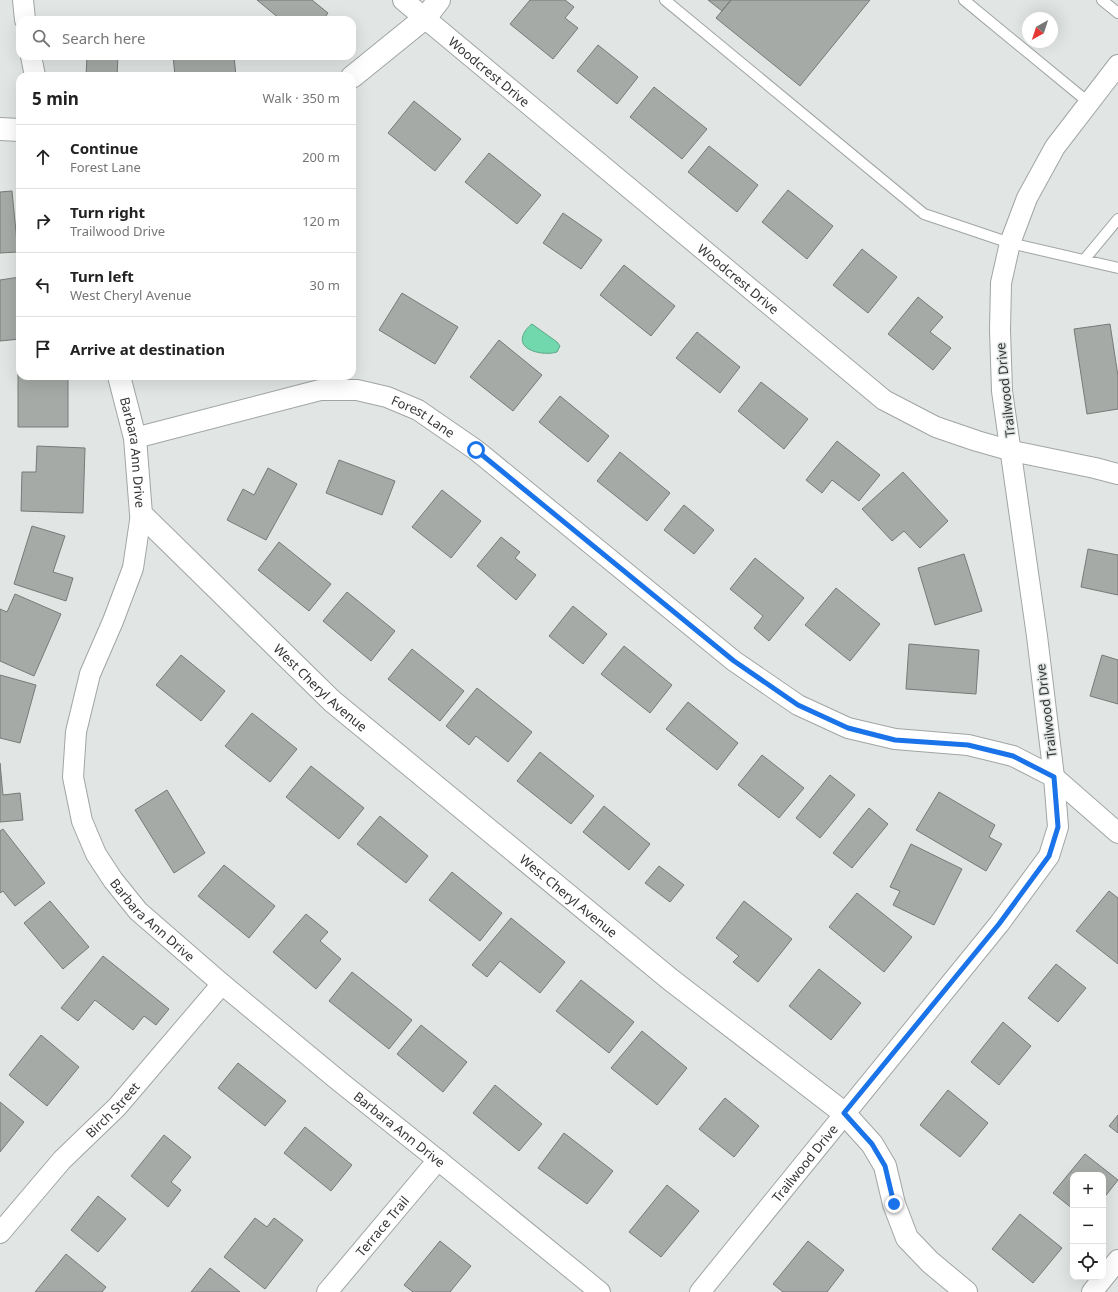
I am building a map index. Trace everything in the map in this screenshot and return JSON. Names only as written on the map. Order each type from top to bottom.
[{"type":"street","points":[[23,0],[25,16]]},
{"type":"street","name":"Woodcrest Drive","points":[[403,0],[884,400],[936,427],[1012,451],[1118,474]]},
{"type":"street","points":[[356,74],[426,18],[439,0]]},
{"type":"street","points":[[32,60],[35,72]]},
{"type":"street","name":"Trailwood Drive","points":[[700,1292],[999,924],[1049,856],[1058,827],[1054,777],[1037,636],[1012,451],[1002,390],[1000,330],[1001,283],[1010,243],[1027,198],[1055,147],[1088,102],[1118,65]]},
{"type":"street","points":[[0,129],[16,130]]},
{"type":"street","name":"Barbara Ann Drive","points":[[120,380],[135,438],[141,514],[133,568],[113,621],[90,674],[76,732],[73,777],[82,821],[96,854],[113,880],[138,911],[222,984],[339,1081],[600,1292]]},
{"type":"street","name":"Forest Lane","points":[[135,438],[320,390],[357,390],[387,397],[418,410],[476,450],[734,661],[798,705],[848,728],[895,740],[968,745],[1013,756],[1054,777],[1118,833]]},
{"type":"street","name":"West Cheryl Avenue","points":[[141,514],[332,701],[671,980],[844,1113],[872,1144],[885,1166],[894,1204],[906,1238],[930,1262],[966,1292]]},
{"type":"street","name":"Birch Street","points":[[0,1233],[62,1160],[117,1107],[222,984]]},
{"type":"street","name":"Terrace Trail","points":[[327,1292],[438,1160]]},
{"type":"street","points":[[1092,1292],[1118,1260]]},
{"type":"lane","points":[[665,0],[924,214],[1010,243],[1118,268]]},
{"type":"lane","points":[[964,0],[1088,102]]},
{"type":"lane","points":[[1102,0],[1118,14]]},
{"type":"lane","points":[[1084,260],[1118,219]]},
{"type":"shaded area","points":[[532,324],[557,342],[560,346],[557,352],[540,353],[525,346],[522,340],[525,331]]},
{"type":"building","points":[[257,0],[312,0],[328,13],[326,16],[276,16]]},
{"type":"building","points":[[530,0],[565,0],[574,7],[565,18],[578,28],[553,59],[510,24]]},
{"type":"building","points":[[708,0],[731,0],[722,11]]},
{"type":"building","points":[[731,0],[870,0],[800,86],[716,18]]},
{"type":"building","points":[[598,45],[638,77],[617,104],[577,71]]},
{"type":"building","points":[[87,60],[118,60],[117,72],[86,72]]},
{"type":"building","points":[[173,60],[234,60],[236,72],[175,72]]},
{"type":"building","points":[[654,87],[707,129],[682,159],[630,117]]},
{"type":"building","points":[[414,101],[461,139],[435,171],[388,133]]},
{"type":"building","points":[[709,146],[758,185],[737,212],[688,172]]},
{"type":"building","points":[[489,153],[541,195],[517,224],[465,182]]},
{"type":"building","points":[[788,190],[833,226],[807,259],[762,222]]},
{"type":"building","points":[[12,191],[16,232],[16,252],[0,253],[0,192]]},
{"type":"building","points":[[563,213],[602,240],[581,269],[543,243]]},
{"type":"building","points":[[862,249],[897,277],[868,313],[833,285]]},
{"type":"building","points":[[624,265],[675,306],[651,336],[600,295]]},
{"type":"building","points":[[16,278],[16,339],[0,341],[0,280]]},
{"type":"building","points":[[402,293],[458,327],[435,364],[379,330]]},
{"type":"building","points":[[918,297],[943,317],[930,332],[951,348],[933,370],[888,334]]},
{"type":"building","points":[[1110,324],[1118,376],[1118,409],[1087,414],[1074,329]]},
{"type":"building","points":[[697,332],[740,367],[720,393],[676,358]]},
{"type":"building","points":[[499,340],[542,375],[513,411],[470,377]]},
{"type":"building","points":[[18,380],[68,380],[68,427],[18,427]]},
{"type":"building","points":[[761,382],[808,419],[784,449],[738,411]]},
{"type":"building","points":[[560,396],[609,436],[588,462],[539,422]]},
{"type":"building","points":[[837,441],[880,475],[859,501],[832,480],[822,493],[806,480]]},
{"type":"building","points":[[37,446],[85,448],[83,513],[21,511],[22,472],[36,472]]},
{"type":"building","points":[[620,452],[670,493],[647,521],[597,481]]},
{"type":"building","points":[[339,460],[395,481],[382,515],[326,493]]},
{"type":"building","points":[[268,468],[297,484],[266,540],[227,520],[243,489],[254,495]]},
{"type":"building","points":[[903,472],[948,521],[920,548],[904,531],[892,541],[862,509]]},
{"type":"building","points":[[442,490],[481,521],[451,558],[412,527]]},
{"type":"building","points":[[684,505],[714,530],[694,554],[664,530]]},
{"type":"building","points":[[32,526],[65,536],[53,572],[73,578],[66,601],[14,584]]},
{"type":"building","points":[[501,537],[520,552],[515,558],[536,575],[516,600],[477,566]]},
{"type":"building","points":[[279,542],[331,584],[309,611],[258,570]]},
{"type":"building","points":[[1088,549],[1118,555],[1118,595],[1081,587]]},
{"type":"building","points":[[964,554],[982,611],[935,625],[918,568]]},
{"type":"building","points":[[755,558],[804,598],[769,641],[754,628],[763,616],[730,589]]},
{"type":"building","points":[[836,588],[880,624],[850,661],[805,625]]},
{"type":"building","points":[[347,592],[395,631],[371,661],[323,621]]},
{"type":"building","points":[[15,594],[61,614],[34,676],[0,661],[0,609],[7,612]]},
{"type":"building","points":[[573,606],[607,634],[583,664],[549,636]]},
{"type":"building","points":[[909,644],[979,650],[976,694],[906,689]]},
{"type":"building","points":[[624,646],[672,685],[650,713],[601,674]]},
{"type":"building","points":[[412,649],[464,691],[440,721],[388,679]]},
{"type":"building","points":[[181,655],[225,691],[201,721],[156,685]]},
{"type":"building","points":[[1102,655],[1118,660],[1118,704],[1090,696]]},
{"type":"building","points":[[0,675],[36,685],[20,743],[0,738]]},
{"type":"building","points":[[477,688],[532,732],[508,762],[476,736],[469,745],[446,726]]},
{"type":"building","points":[[688,702],[738,743],[717,770],[666,729]]},
{"type":"building","points":[[252,713],[297,749],[270,782],[225,746]]},
{"type":"building","points":[[540,752],[594,796],[571,824],[517,781]]},
{"type":"building","points":[[762,755],[804,788],[779,818],[738,785]]},
{"type":"building","points":[[0,763],[3,795],[20,793],[23,820],[0,822]]},
{"type":"building","points":[[311,766],[364,808],[339,839],[286,797]]},
{"type":"building","points":[[830,775],[855,795],[820,838],[796,818]]},
{"type":"building","points":[[167,790],[205,853],[174,873],[135,810]]},
{"type":"building","points":[[939,792],[995,825],[989,837],[1002,844],[986,871],[916,830]]},
{"type":"building","points":[[604,806],[650,844],[629,870],[583,832]]},
{"type":"building","points":[[869,808],[888,824],[852,868],[833,853]]},
{"type":"building","points":[[380,816],[428,856],[406,883],[357,844]]},
{"type":"building","points":[[3,829],[45,883],[15,906],[3,891],[0,893],[0,831]]},
{"type":"building","points":[[911,844],[962,869],[934,925],[893,905],[900,891],[890,887]]},
{"type":"building","points":[[224,865],[275,906],[249,938],[198,896]]},
{"type":"building","points":[[659,866],[684,885],[670,902],[645,883]]},
{"type":"building","points":[[452,872],[502,913],[480,941],[429,900]]},
{"type":"building","points":[[1109,891],[1118,898],[1118,964],[1076,931]]},
{"type":"building","points":[[857,893],[912,937],[884,972],[829,927]]},
{"type":"building","points":[[50,901],[89,947],[63,969],[24,923]]},
{"type":"building","points":[[744,901],[792,939],[758,982],[733,962],[739,956],[716,938]]},
{"type":"building","points":[[306,914],[328,932],[320,941],[341,959],[316,989],[273,952]]},
{"type":"building","points":[[511,918],[565,962],[540,993],[500,961],[487,977],[472,965]]},
{"type":"building","points":[[103,956],[169,1009],[156,1025],[144,1016],[133,1030],[95,1000],[78,1021],[61,1008]]},
{"type":"building","points":[[1056,964],[1086,988],[1058,1022],[1028,998]]},
{"type":"building","points":[[819,969],[861,1003],[831,1040],[789,1006]]},
{"type":"building","points":[[352,972],[412,1020],[389,1049],[329,1001]]},
{"type":"building","points":[[581,980],[634,1022],[609,1053],[556,1011]]},
{"type":"building","points":[[1003,1022],[1031,1046],[999,1085],[971,1062]]},
{"type":"building","points":[[421,1025],[467,1062],[443,1092],[397,1054]]},
{"type":"building","points":[[642,1031],[687,1068],[657,1105],[611,1068]]},
{"type":"building","points":[[41,1035],[79,1067],[47,1106],[9,1075]]},
{"type":"building","points":[[238,1063],[286,1101],[265,1126],[218,1088]]},
{"type":"building","points":[[495,1085],[542,1124],[519,1151],[473,1113]]},
{"type":"building","points":[[948,1090],[988,1123],[960,1157],[920,1125]]},
{"type":"building","points":[[725,1098],[759,1126],[734,1157],[699,1129]]},
{"type":"building","points":[[0,1102],[24,1122],[0,1152]]},
{"type":"building","points":[[1118,1115],[1118,1133],[1109,1126]]},
{"type":"building","points":[[305,1127],[352,1165],[331,1191],[284,1153]]},
{"type":"building","points":[[564,1133],[613,1171],[587,1204],[538,1168]]},
{"type":"building","points":[[164,1135],[191,1157],[171,1182],[181,1190],[168,1207],[131,1176]]},
{"type":"building","points":[[1085,1154],[1118,1180],[1106,1195],[1106,1172],[1070,1172]]},
{"type":"building","points":[[1070,1172],[1070,1207],[1053,1193]]},
{"type":"building","points":[[667,1185],[699,1211],[661,1257],[629,1232]]},
{"type":"building","points":[[98,1196],[126,1219],[98,1252],[71,1230]]},
{"type":"building","points":[[1020,1214],[1062,1248],[1033,1283],[992,1249]]},
{"type":"building","points":[[255,1218],[267,1227],[274,1218],[303,1240],[265,1289],[224,1257]]},
{"type":"building","points":[[440,1241],[471,1266],[450,1292],[413,1292],[404,1285]]},
{"type":"building","points":[[808,1241],[844,1270],[827,1292],[783,1292],[773,1284]]},
{"type":"building","points":[[66,1254],[106,1287],[102,1292],[35,1292]]},
{"type":"building","points":[[210,1268],[240,1292],[191,1292]]},
{"type":"route","points":[[476,450],[734,661],[798,705],[848,728],[895,740],[968,745],[1013,756],[1054,777],[1058,827],[1049,856],[999,924],[844,1113],[872,1144],[885,1166],[894,1204]]}]
